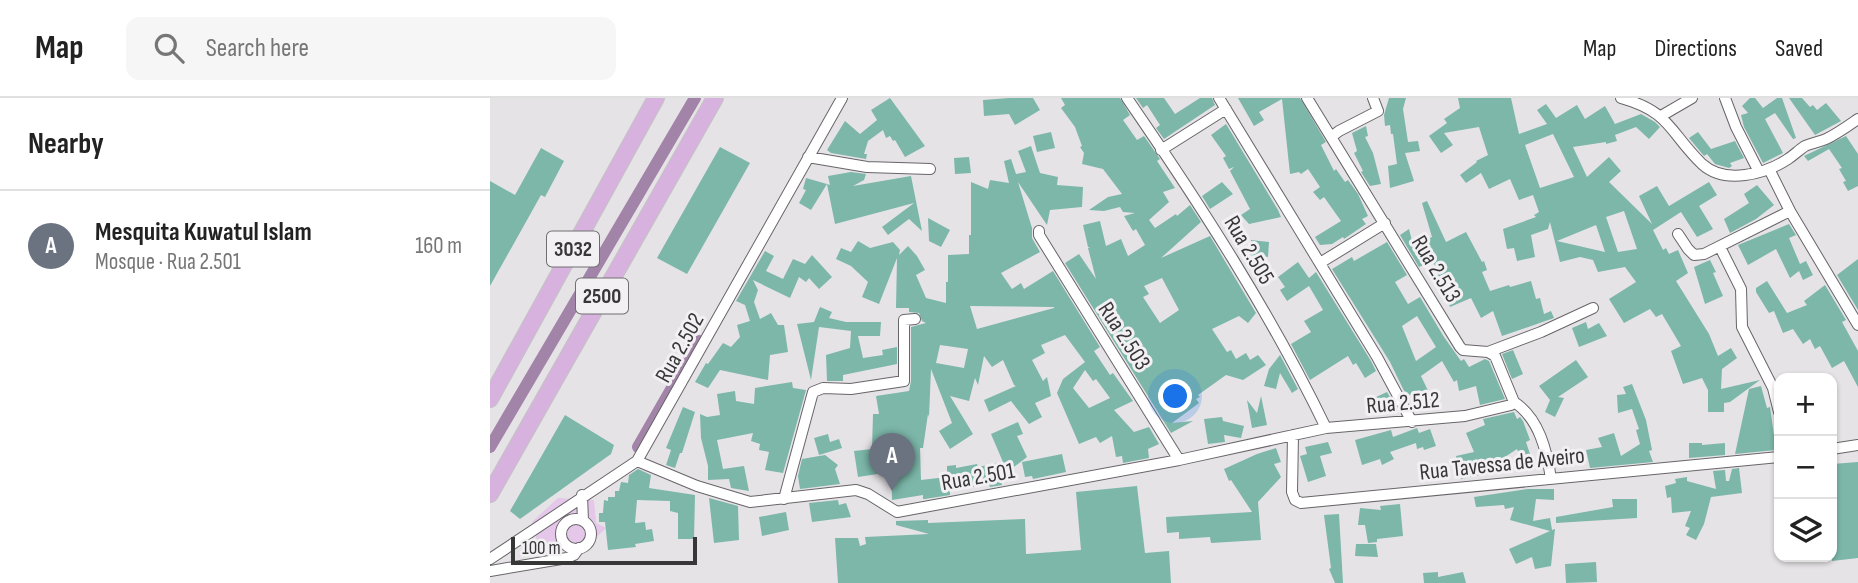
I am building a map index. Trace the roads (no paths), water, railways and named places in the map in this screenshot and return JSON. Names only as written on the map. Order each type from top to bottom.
[{"type":"main road","name":"3032","points":[[490,399],[656,98]]},
{"type":"main road","name":"2500","points":[[490,494],[715,98]]},
{"type":"street","name":"Rua 2.502","points":[[490,559],[582,495],[637,461],[842,98]]},
{"type":"street","name":"Rua 2.505","points":[[1127,98],[1225,246],[1301,375],[1326,428]]},
{"type":"street","points":[[1219,98],[1377,356],[1412,422]]},
{"type":"street","name":"Rua 2.513","points":[[1307,98],[1460,347],[1467,351],[1488,352]]},
{"type":"street","points":[[1331,138],[1378,111],[1373,98]]},
{"type":"street","points":[[1620,98],[1642,104],[1661,116],[1703,165],[1724,176],[1764,171],[1858,119]]},
{"type":"street","points":[[1661,116],[1692,98]]},
{"type":"street","points":[[1725,98],[1735,127],[1857,320]]},
{"type":"street","points":[[1161,150],[1226,109]]},
{"type":"street","points":[[808,157],[867,167],[930,169]]},
{"type":"street","points":[[1678,233],[1694,255],[1704,254],[1790,211]]},
{"type":"street","points":[[1320,263],[1385,223]]},
{"type":"street","name":"Rua 2.503","points":[[1039,231],[1039,236],[1079,302],[1180,460]]},
{"type":"street","points":[[1720,247],[1741,289],[1742,327],[1774,392]]},
{"type":"street","points":[[1488,352],[1593,308]]},
{"type":"street","points":[[784,499],[813,392],[823,388],[904,382],[904,320],[915,319]]},
{"type":"street","points":[[1488,352],[1495,356],[1514,402],[1524,408],[1532,418],[1542,441],[1551,479]]},
{"type":"street","name":"Rua 2.512","points":[[1293,435],[1326,428],[1465,416],[1514,402]]},
{"type":"street","name":"Rua 2.501","points":[[637,461],[697,486],[750,502],[856,490],[868,494],[897,512],[1180,460],[1293,435]]},
{"type":"street","name":"Rua Tavessa de Aveiro","points":[[1293,435],[1292,492],[1295,500],[1301,503],[1774,457]]},
{"type":"street","points":[[1837,448],[1858,445]]},
{"type":"street","points":[[582,495],[583,521]]},
{"type":"street","points":[[490,571],[567,558],[574,555],[590,539],[590,528],[583,521],[568,521],[552,516]]},
{"type":"street","points":[[568,521],[562,528],[562,539],[568,547],[579,548]]},
{"type":"waterway","points":[[490,447],[695,98]]},
{"type":"waterway","points":[[638,447],[699,341]]},
{"type":"place","name":"Mesquita Kuwatul Islam","points":[[892,491]]}]
